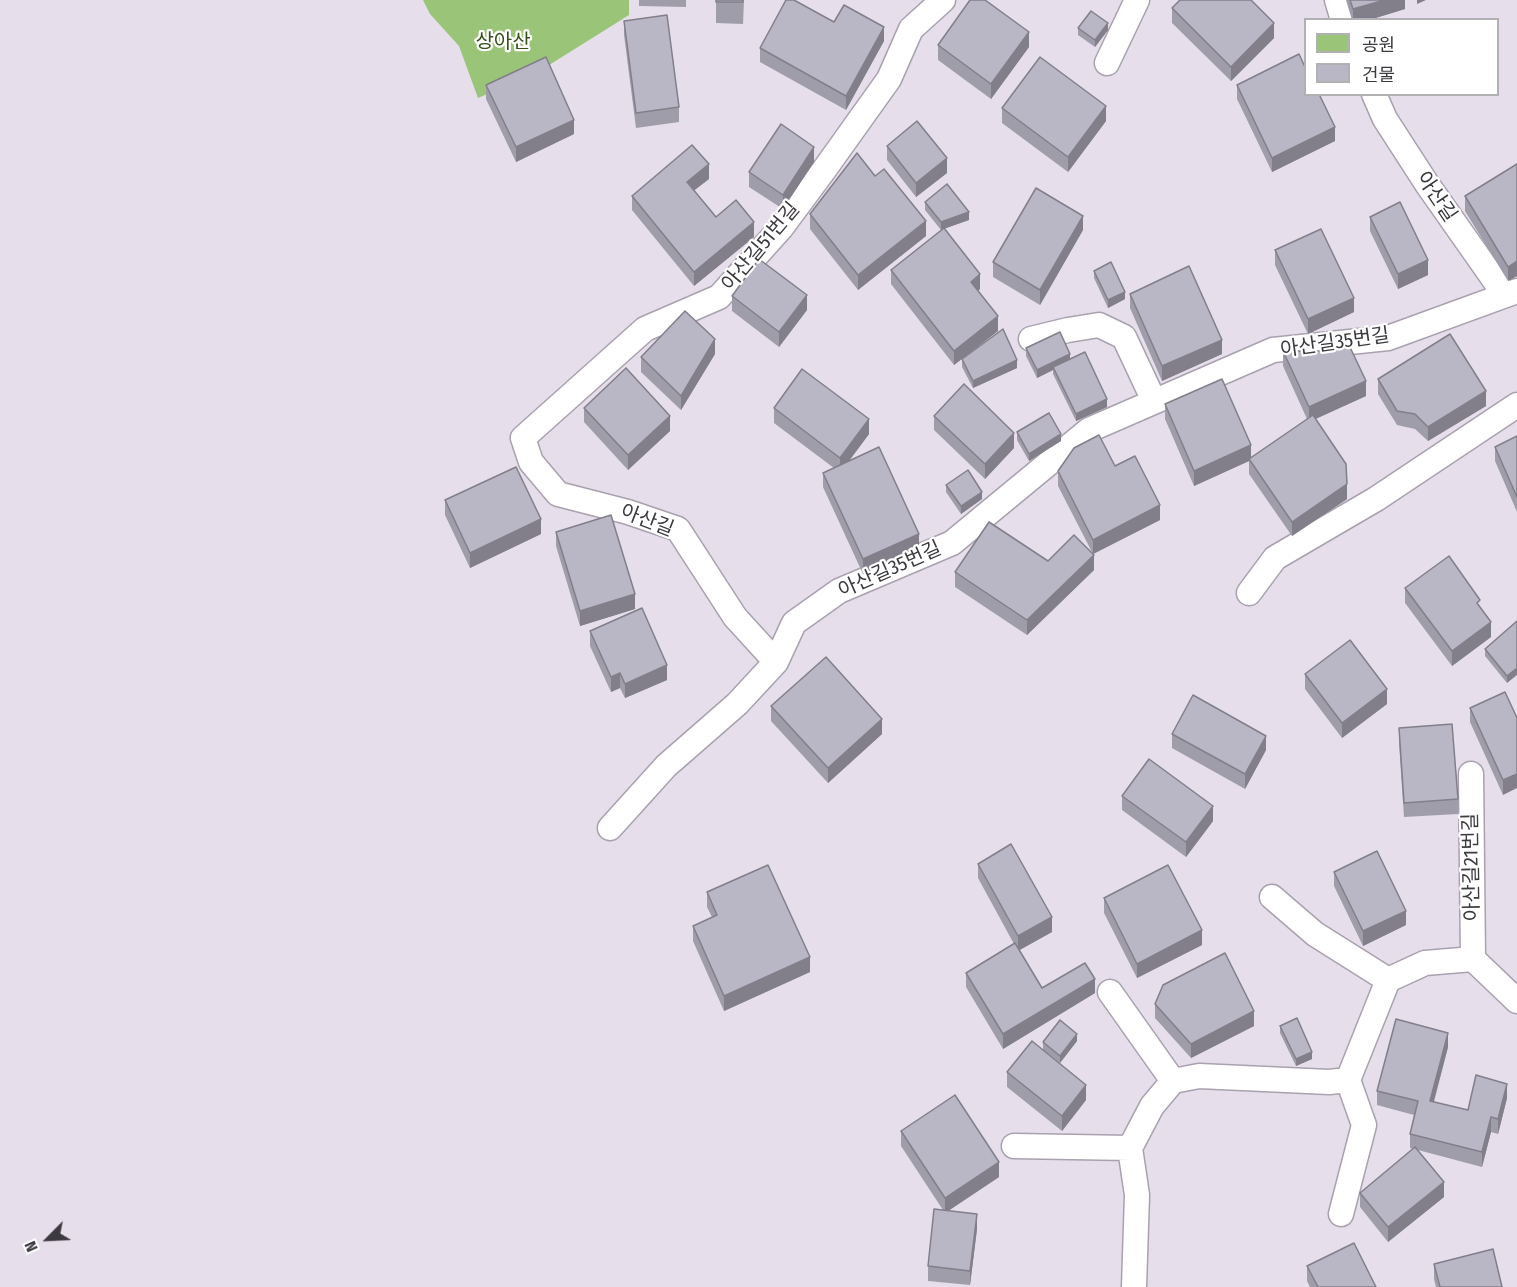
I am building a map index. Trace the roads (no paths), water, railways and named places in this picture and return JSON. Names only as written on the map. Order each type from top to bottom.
[{"type":"lane","name":"아산길51번길","points":[[524,438],[645,329],[719,297],[781,228],[844,142],[889,79],[911,29],[943,0]]},
{"type":"lane","points":[[1107,63],[1137,0]]},
{"type":"lane","points":[[1337,0],[1342,18]]},
{"type":"lane","name":"아산길","points":[[1375,96],[1386,119],[1427,184],[1511,293]]},
{"type":"lane","name":"아산길35번길","points":[[610,828],[666,766],[737,704],[776,662],[794,623],[839,591],[952,543],[1089,430],[1274,350],[1388,338],[1511,293]]},
{"type":"lane","points":[[1031,339],[1099,325],[1124,337],[1154,401]]},
{"type":"lane","points":[[1249,592],[1275,558],[1376,499],[1517,405]]},
{"type":"lane","name":"아산길","points":[[524,438],[531,462],[558,494],[628,512],[678,529],[735,617],[776,662]]},
{"type":"lane","name":"아산길21번길","points":[[1471,774],[1473,959]]},
{"type":"lane","points":[[1272,897],[1315,934],[1388,980]]},
{"type":"lane","points":[[1341,1214],[1364,1125],[1348,1080],[1388,980],[1425,963],[1473,959],[1517,1001]]},
{"type":"lane","points":[[1110,992],[1173,1081]]},
{"type":"lane","points":[[1134,1287],[1137,1195],[1130,1148],[1152,1106],[1173,1081],[1199,1076],[1329,1082],[1348,1080]]},
{"type":"lane","points":[[1014,1146],[1130,1148]]},
{"type":"park label","name":"상아산","points":[[503,42]]}]
